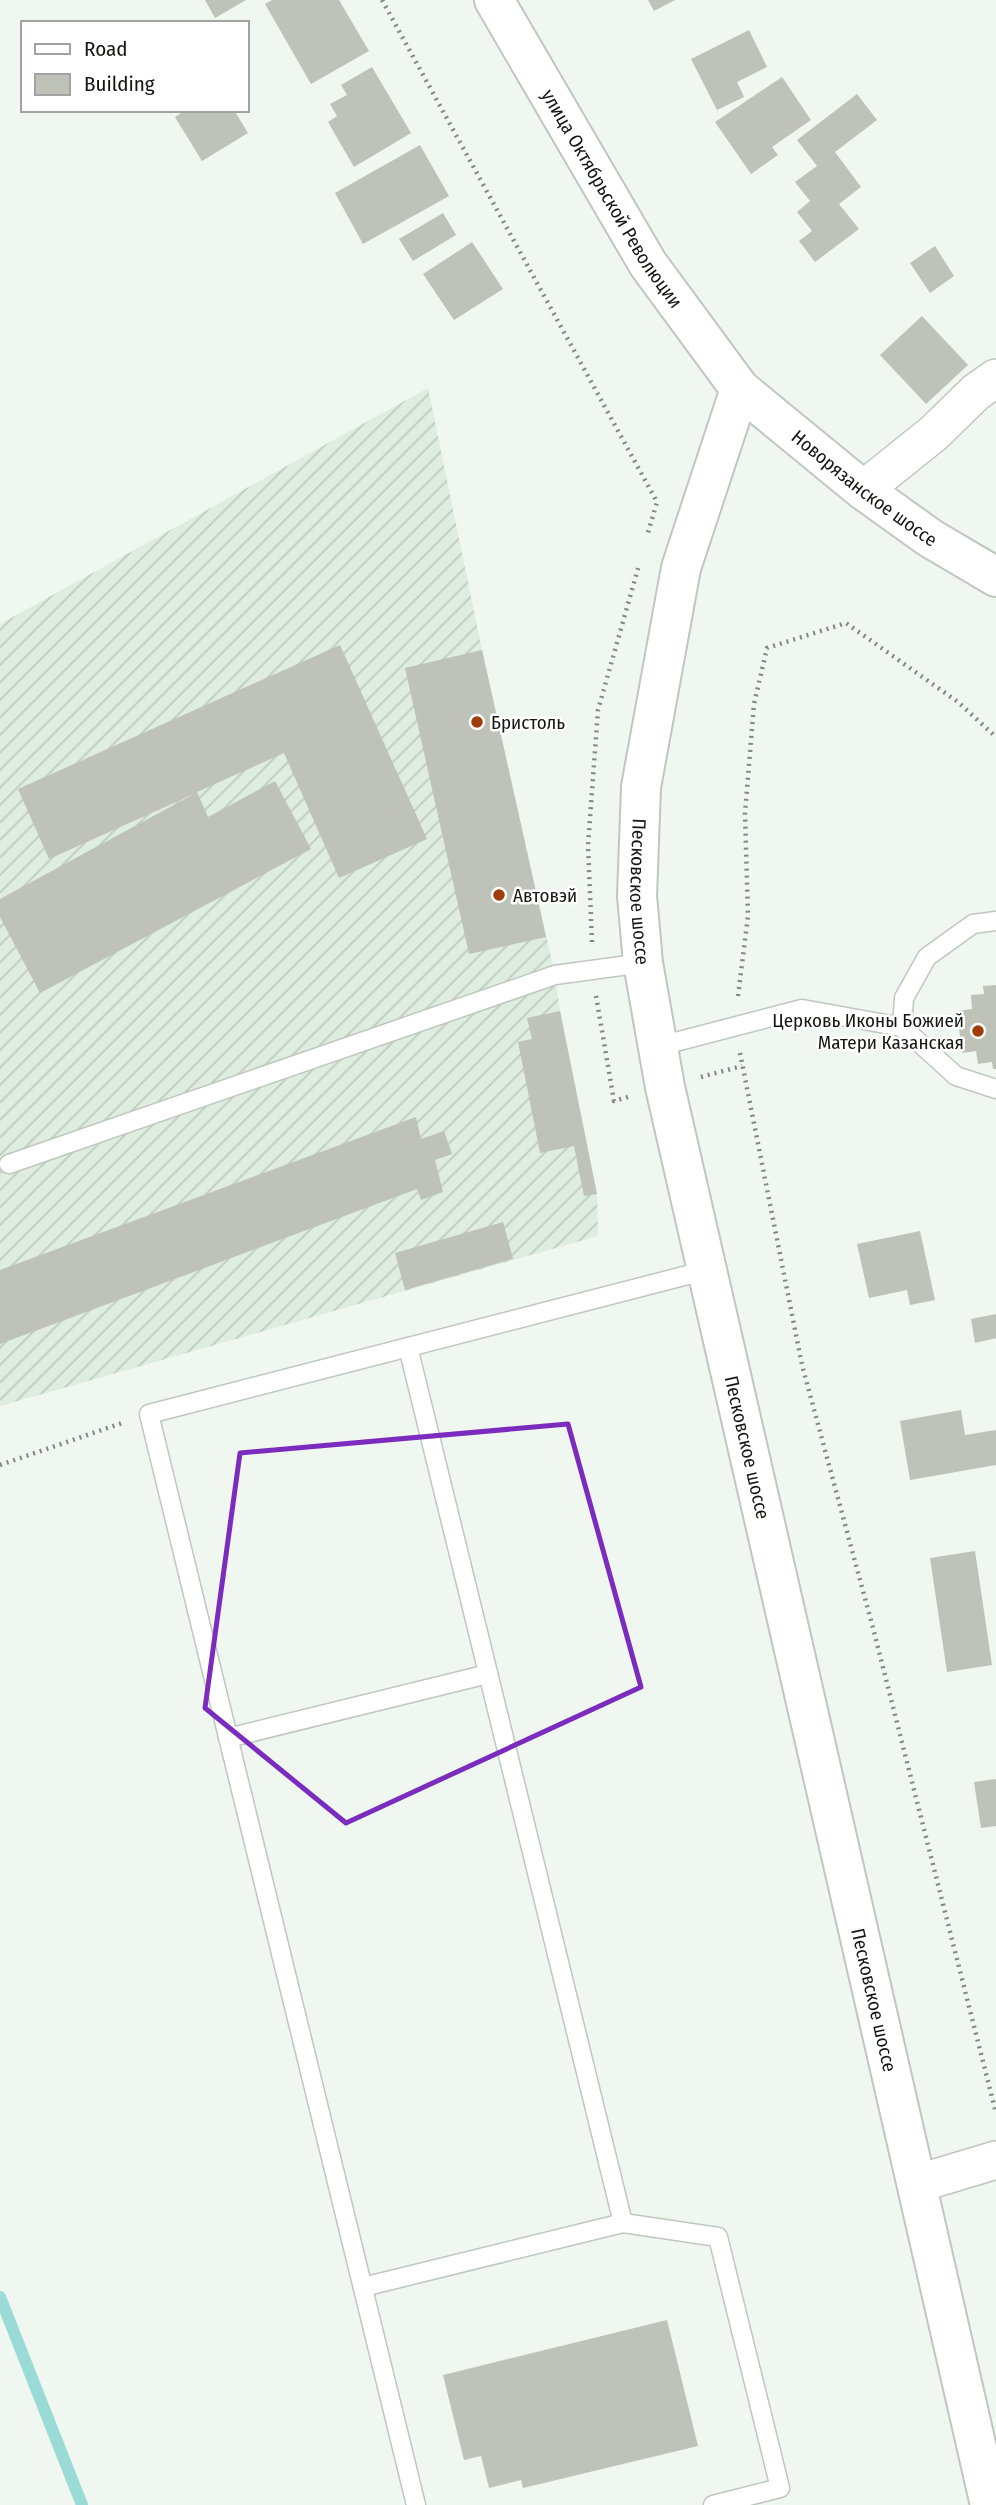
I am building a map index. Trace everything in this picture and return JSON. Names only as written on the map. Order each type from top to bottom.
[{"type":"street","name":"улица Октябрьской Революции","points":[[494,0],[648,264],[740,389]]},
{"type":"street","points":[[863,491],[996,378]]},
{"type":"street","name":"Новорязанское шоссе","points":[[740,389],[863,491],[930,538],[996,577]]},
{"type":"street","name":"Песковское шоссе","points":[[740,389],[681,568],[641,787],[637,896],[643,963],[656,1048],[990,2505]]},
{"type":"street","points":[[915,2184],[996,2160]]},
{"type":"lane","points":[[902,1027],[904,998],[927,957],[973,924],[996,921]]},
{"type":"lane","points":[[9,1164],[555,975],[643,963]]},
{"type":"lane","points":[[656,1048],[802,1009],[902,1027],[956,1076],[996,1089]]},
{"type":"lane","points":[[416,2505],[149,1414],[707,1270]]},
{"type":"lane","points":[[408,1347],[623,2223]]},
{"type":"lane","points":[[228,1738],[488,1674]]},
{"type":"lane","points":[[363,2287],[623,2223],[718,2237],[780,2488],[713,2505]]},
{"type":"path","points":[[382,0],[657,502],[646,541]]},
{"type":"path","points":[[614,1101],[597,1010],[588,846],[598,710],[642,554]]},
{"type":"path","points":[[996,737],[958,702],[846,623],[767,648],[754,705],[745,813],[748,916],[734,1028],[802,1365],[873,1628],[996,2113]]},
{"type":"path","points":[[0,1465],[149,1414]]},
{"type":"highlighted area","points":[[568,1424],[641,1687],[346,1823],[205,1708],[240,1453]]},
{"type":"shaded area","points":[[428,388],[482,650],[555,975],[597,1194],[598,1236],[0,1406],[0,624]]},
{"type":"building","points":[[205,0],[246,0],[215,18]]},
{"type":"building","points":[[272,0],[339,0],[369,51],[311,84],[265,4]]},
{"type":"building","points":[[648,0],[675,0],[654,11]]},
{"type":"building","points":[[749,30],[767,67],[737,82],[744,97],[717,110],[691,59]]},
{"type":"building","points":[[372,67],[411,133],[354,167],[328,122],[337,116],[330,104],[347,95],[341,85]]},
{"type":"building","points":[[782,77],[811,120],[772,147],[778,155],[751,174],[715,122]]},
{"type":"building","points":[[857,94],[877,120],[835,152],[861,187],[839,204],[859,229],[815,262],[799,241],[812,231],[797,212],[810,201],[795,182],[817,166],[797,140]]},
{"type":"building","points":[[183,112],[235,112],[248,133],[202,161],[175,117]]},
{"type":"building","points":[[420,145],[449,196],[363,244],[335,193]]},
{"type":"building","points":[[443,213],[456,235],[413,261],[399,239]]},
{"type":"building","points":[[472,242],[503,289],[454,320],[423,274]]},
{"type":"building","points":[[935,246],[954,276],[930,293],[910,263]]},
{"type":"building","points":[[922,316],[968,365],[926,404],[880,355]]},
{"type":"building","points":[[340,645],[427,839],[339,878],[284,753],[197,792],[208,817],[275,781],[311,849],[40,993],[0,917],[0,899],[194,794],[49,859],[18,789]]},
{"type":"building","points":[[482,650],[546,937],[469,954],[405,668]]},
{"type":"building","name":"Церковь Иконы Божией Матери Казанская","points":[[996,985],[996,1069],[993,1069],[992,1062],[978,1064],[976,1051],[962,1053],[957,1011],[972,1009],[971,995],[984,994],[983,986]]},
{"type":"building","points":[[560,1011],[597,1194],[584,1196],[574,1146],[540,1153],[518,1042],[532,1039],[527,1018]]},
{"type":"building","points":[[416,1117],[421,1139],[444,1131],[452,1154],[435,1160],[443,1192],[421,1200],[417,1189],[0,1344],[0,1270]]},
{"type":"building","points":[[503,1222],[513,1259],[405,1290],[395,1253]]},
{"type":"building","points":[[920,1231],[935,1300],[910,1305],[907,1290],[869,1298],[857,1244]]},
{"type":"building","points":[[996,1314],[996,1338],[975,1343],[971,1319]]},
{"type":"building","points":[[961,1410],[965,1435],[996,1430],[996,1465],[910,1480],[900,1421]]},
{"type":"building","points":[[975,1551],[992,1665],[947,1672],[930,1558]]},
{"type":"building","points":[[996,1779],[996,1826],[981,1828],[974,1782]]},
{"type":"building","points":[[667,2320],[698,2446],[523,2488],[521,2480],[489,2488],[481,2456],[464,2460],[443,2375]]},
{"type":"waterway","points":[[0,2297],[82,2505]]},
{"type":"place","name":"Бристоль","points":[[477,722]]},
{"type":"place","name":"Автовэй","points":[[499,895]]},
{"type":"place","name":"Церковь Иконы Божией Матери Казанская","points":[[978,1031]]}]
